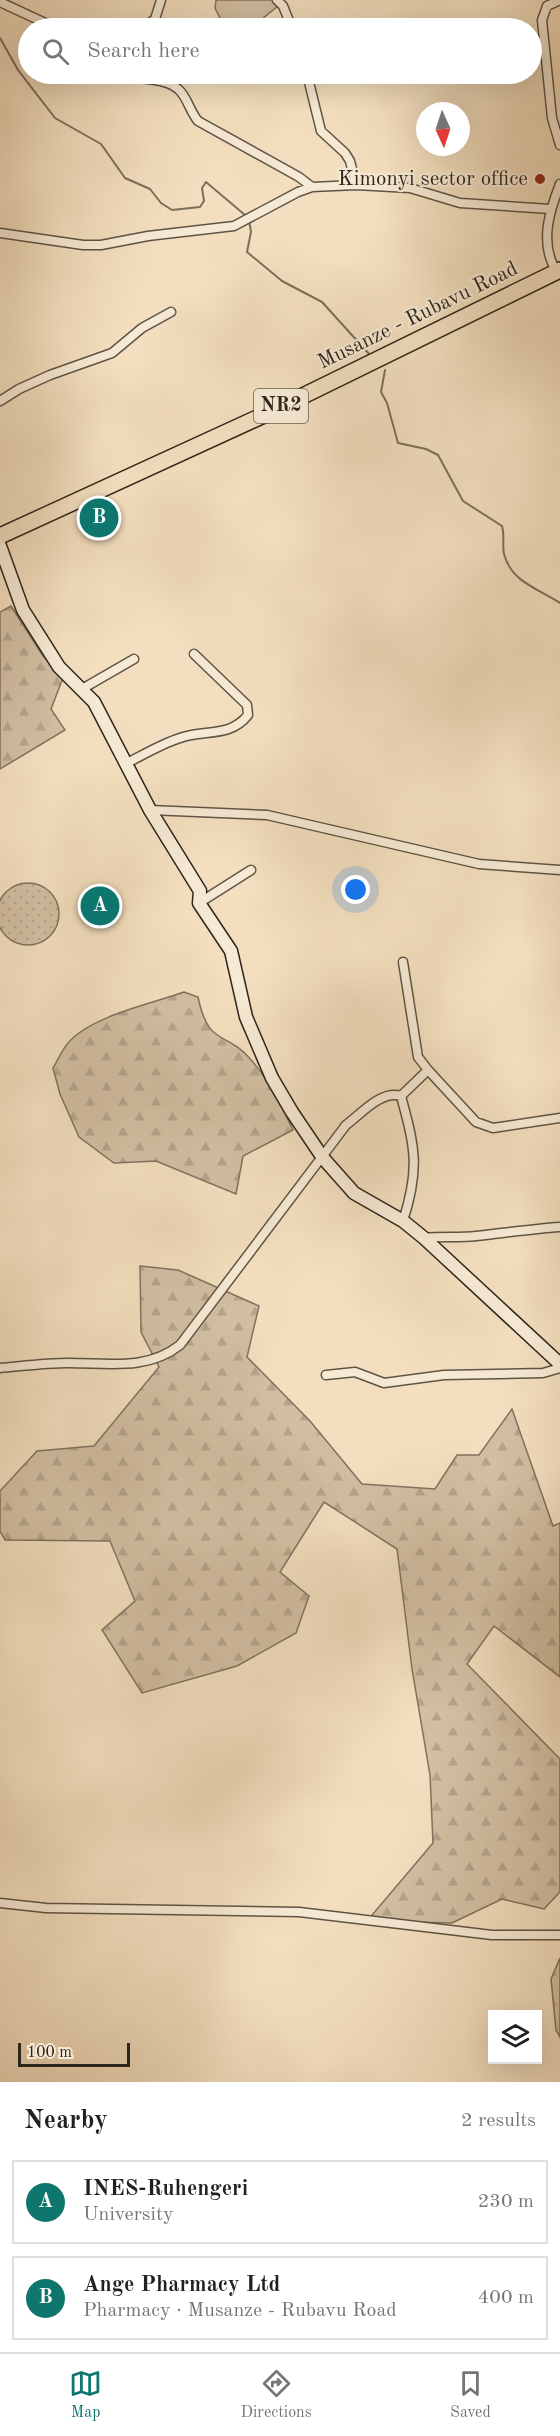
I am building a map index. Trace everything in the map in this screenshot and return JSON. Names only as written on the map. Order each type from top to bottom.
[{"type":"highway","name":"Musanze - Rubavu Road","points":[[0,536],[266,414],[560,269]]},
{"type":"main road","points":[[0,546],[23,610],[59,667],[82,688],[104,716],[125,764],[150,810],[200,891],[199,903],[231,951],[240,981],[246,1017],[272,1078],[323,1158],[354,1193],[403,1221],[424,1238],[560,1366]]},
{"type":"street","points":[[155,18],[160,0]]},
{"type":"street","points":[[277,0],[283,6],[288,18]]},
{"type":"street","points":[[560,0],[545,3],[542,20],[554,132],[560,145]]},
{"type":"street","points":[[0,3],[34,18]]},
{"type":"street","points":[[170,84],[183,95],[198,121],[299,177],[312,188]]},
{"type":"street","points":[[309,84],[321,131],[345,153],[350,161],[356,184]]},
{"type":"street","points":[[0,233],[94,246],[148,236],[234,226],[279,201],[312,188],[356,184],[410,188],[460,202],[550,209]]},
{"type":"street","points":[[560,184],[550,209],[548,247],[554,267],[560,269]]},
{"type":"street","points":[[0,401],[19,389],[50,375],[112,353],[142,328],[171,312]]},
{"type":"street","points":[[125,764],[182,737],[229,730],[239,726],[248,715],[247,705],[194,654]]},
{"type":"street","points":[[82,688],[134,659]]},
{"type":"street","points":[[150,810],[267,815],[479,864],[560,870]]},
{"type":"street","points":[[199,903],[251,870]]},
{"type":"street","points":[[403,962],[418,1057],[476,1122],[493,1128],[560,1118]]},
{"type":"street","points":[[401,1096],[428,1070]]},
{"type":"street","points":[[0,1368],[71,1363],[118,1366],[173,1351],[180,1345],[346,1125],[379,1100],[393,1093],[401,1096]]},
{"type":"street","points":[[401,1096],[414,1143],[414,1187],[403,1221]]},
{"type":"street","points":[[424,1238],[445,1235],[474,1237],[510,1230],[560,1227]]},
{"type":"street","points":[[326,1375],[355,1372],[384,1383],[444,1375],[543,1373],[560,1366]]},
{"type":"street","points":[[0,1903],[46,1908],[298,1912],[492,1935],[560,1935]]},
{"type":"green space","points":[[216,0],[272,0],[278,6],[263,18],[220,18],[215,8]]},
{"type":"green space","points":[[11,606],[43,656],[63,678],[51,709],[65,730],[0,769],[0,612]]},
{"type":"green space","points":[[28,883],[40,885],[54,897],[58,908],[57,926],[50,936],[40,943],[28,945],[16,943],[6,936],[-1,926],[-1,902],[6,892],[16,885]]},
{"type":"green space","points":[[184,992],[198,997],[202,1013],[213,1032],[243,1051],[252,1061],[275,1094],[293,1130],[243,1156],[236,1194],[156,1161],[114,1163],[79,1137],[60,1094],[53,1068],[68,1043],[91,1025],[122,1012]]},
{"type":"green space","points":[[140,1266],[178,1270],[259,1306],[247,1357],[310,1421],[362,1484],[435,1489],[457,1455],[479,1455],[512,1409],[553,1526],[560,1523],[560,1677],[494,1626],[467,1664],[560,1759],[560,1892],[544,1909],[502,1899],[452,1923],[367,1921],[433,1843],[430,1775],[412,1669],[397,1549],[324,1502],[280,1572],[309,1596],[296,1633],[237,1666],[142,1693],[102,1630],[135,1601],[110,1541],[5,1540],[0,1531],[0,1491],[37,1451],[94,1446],[159,1367],[141,1332]]},
{"type":"green space","points":[[560,1958],[560,2037],[556,2030],[551,1979]]},
{"type":"waterway","points":[[0,38],[18,70]]},
{"type":"waterway","points":[[29,84],[55,118],[101,144],[125,178],[150,189],[161,203],[172,210],[200,207],[204,201],[202,188],[206,182],[245,215]]},
{"type":"waterway","points":[[249,220],[251,232],[247,252],[282,281],[322,302],[370,355]]},
{"type":"waterway","points":[[385,370],[381,392],[387,403],[398,443],[426,449],[438,455],[463,501],[502,526],[504,554],[513,572],[527,584],[560,603]]},
{"type":"place","name":"Kimonyi sector office","points":[[540,179]]},
{"type":"place","name":"Ange Pharmacy Ltd","points":[[99,518]]},
{"type":"place","name":"INES-Ruhengeri","points":[[100,906]]}]
